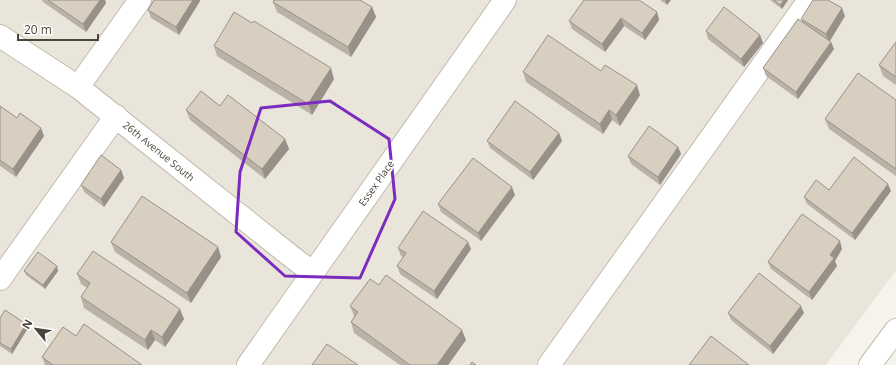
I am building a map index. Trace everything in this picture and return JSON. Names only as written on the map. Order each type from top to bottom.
[{"type":"street","points":[[78,87],[140,0]]},
{"type":"street","name":"Essex Place","points":[[248,365],[505,0]]},
{"type":"street","points":[[549,365],[809,0]]},
{"type":"street","name":"26th Avenue South","points":[[0,36],[78,87],[313,273]]},
{"type":"street","points":[[0,279],[116,116]]},
{"type":"street","points":[[870,365],[896,330]]},
{"type":"highlighted area","points":[[330,101],[389,139],[395,199],[360,278],[285,276],[236,232],[240,172],[261,108]]},
{"type":"shaded area","points":[[0,0],[896,0],[896,270],[826,365],[0,365]]},
{"type":"building","points":[[48,0],[100,0],[83,24]]},
{"type":"building","points":[[154,0],[193,0],[176,27],[148,10]]},
{"type":"building","points":[[274,0],[360,0],[372,7],[348,47],[273,2]]},
{"type":"building","points":[[584,0],[639,0],[657,12],[642,33],[621,18],[602,44],[569,21]]},
{"type":"building","points":[[774,0],[784,0],[780,5]]},
{"type":"building","points":[[813,0],[828,0],[842,8],[826,34],[801,19]]},
{"type":"building","points":[[724,7],[760,35],[741,59],[706,31]]},
{"type":"building","points":[[234,12],[252,23],[254,21],[331,68],[308,104],[214,46]]},
{"type":"building","points":[[798,19],[831,42],[796,92],[763,68]]},
{"type":"building","points":[[548,35],[601,71],[605,65],[637,85],[616,115],[609,110],[600,124],[523,72]]},
{"type":"building","points":[[896,42],[896,77],[879,65]]},
{"type":"building","points":[[858,73],[896,100],[896,169],[825,119]]},
{"type":"building","points":[[201,91],[220,106],[228,95],[285,139],[262,169],[186,110]]},
{"type":"building","points":[[515,101],[559,133],[530,172],[487,141]]},
{"type":"building","points":[[0,106],[17,118],[20,113],[41,128],[13,169],[0,160]]},
{"type":"building","points":[[649,126],[678,147],[658,177],[628,156]]},
{"type":"building","points":[[101,155],[121,170],[101,199],[81,185]]},
{"type":"building","points":[[854,157],[888,184],[852,233],[804,197],[816,180],[829,190]]},
{"type":"building","points":[[473,158],[512,187],[478,233],[438,204]]},
{"type":"building","points":[[142,196],[218,247],[187,293],[111,242]]},
{"type":"building","points":[[423,211],[468,242],[434,291],[397,266],[406,253],[398,248]]},
{"type":"building","points":[[802,214],[840,241],[830,255],[834,258],[809,292],[768,262]]},
{"type":"building","points":[[93,251],[180,309],[162,337],[151,330],[145,340],[81,297],[90,283],[77,274]]},
{"type":"building","points":[[38,252],[57,266],[43,285],[24,271]]},
{"type":"building","points":[[759,273],[801,306],[770,346],[728,313]]},
{"type":"building","points":[[386,275],[462,330],[437,365],[410,365],[351,322],[358,312],[350,306],[370,279],[379,285]]},
{"type":"building","points":[[5,310],[26,324],[11,349],[0,343],[0,318]]},
{"type":"building","points":[[84,324],[142,365],[53,365],[42,357],[63,327],[76,336]]},
{"type":"building","points":[[711,336],[749,365],[689,365]]},
{"type":"building","points":[[327,344],[358,365],[312,365]]}]
